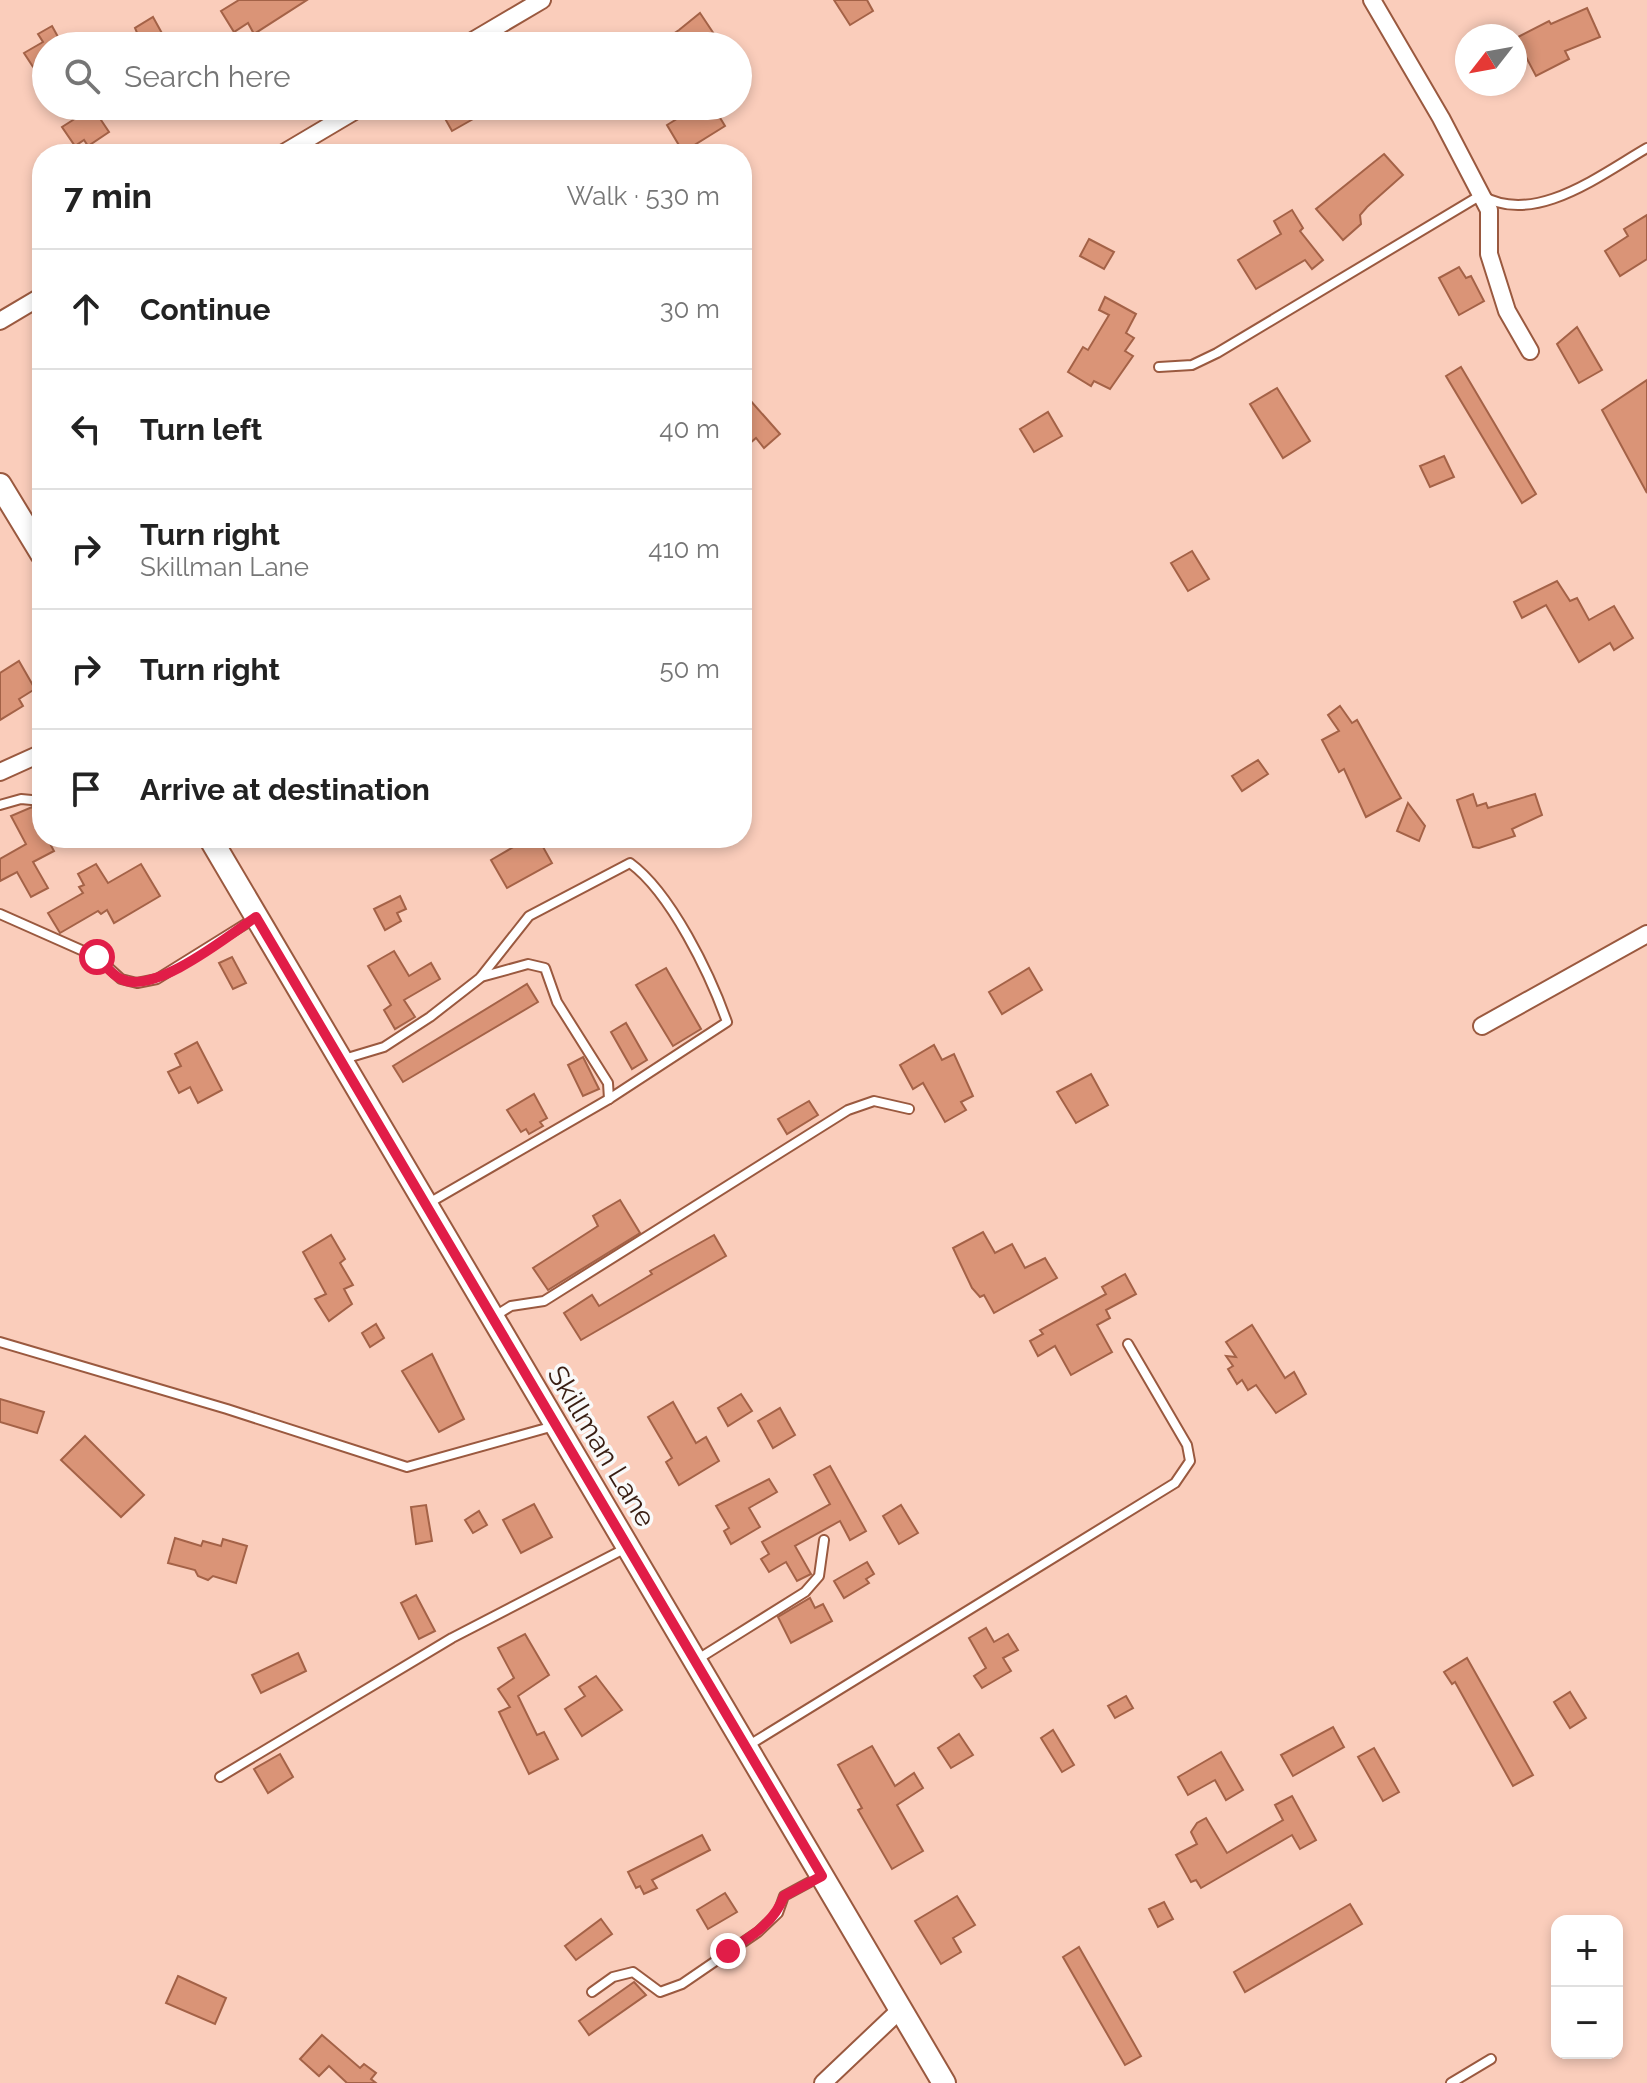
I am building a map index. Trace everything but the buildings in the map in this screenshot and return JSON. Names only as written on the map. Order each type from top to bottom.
[{"type":"street","points":[[488,32],[542,0]]},
{"type":"street","points":[[1372,0],[1489,210],[1489,254],[1507,311],[1530,351]]},
{"type":"street","points":[[299,144],[339,120]]},
{"type":"street","points":[[0,321],[32,302]]},
{"type":"street","points":[[3,497],[32,539]]},
{"type":"street","points":[[0,772],[32,758]]},
{"type":"street","name":"Skillman Lane","points":[[216,848],[944,2083]]},
{"type":"street","points":[[1482,1026],[1647,934]]},
{"type":"street","points":[[823,2083],[901,2009]]},
{"type":"lane","points":[[1159,367],[1192,365],[1481,195],[1506,207],[1534,204],[1562,195],[1647,148]]},
{"type":"lane","points":[[0,805],[21,799],[32,800]]},
{"type":"lane","points":[[339,1060],[384,1047],[480,978],[529,916],[630,863],[648,877],[717,994],[727,1022],[609,1099],[425,1205]]},
{"type":"lane","points":[[0,914],[97,957],[121,979],[137,983],[157,979],[256,917]]},
{"type":"lane","points":[[480,978],[528,964],[545,968],[568,1022],[608,1083],[609,1099]]},
{"type":"lane","points":[[491,1318],[511,1306],[544,1301],[848,1110],[874,1101],[909,1109]]},
{"type":"lane","points":[[0,1342],[227,1409],[407,1467],[554,1426]]},
{"type":"lane","points":[[746,1747],[1175,1483],[1190,1461],[1187,1445],[1128,1344]]},
{"type":"lane","points":[[694,1662],[805,1592],[819,1576],[824,1540]]},
{"type":"lane","points":[[220,1777],[452,1638],[627,1547]]},
{"type":"lane","points":[[592,1992],[613,1977],[633,1972],[660,1992],[682,1984],[758,1932],[778,1913],[784,1896],[822,1876]]},
{"type":"lane","points":[[1451,2083],[1491,2059]]},
{"type":"route","points":[[97,957],[121,979],[137,983],[157,979],[256,917],[822,1876],[784,1896],[778,1913],[758,1932],[728,1951]]}]
